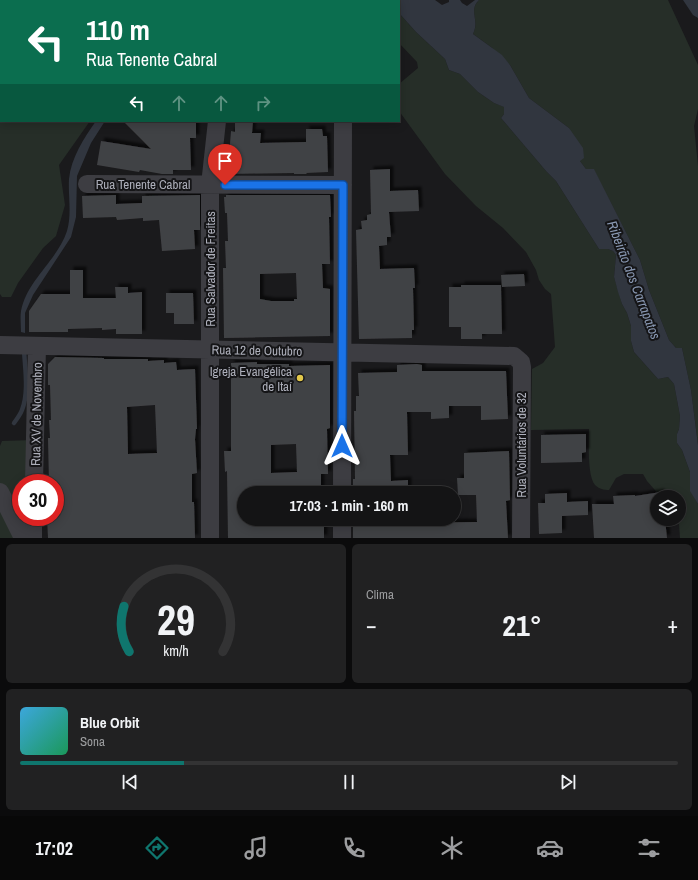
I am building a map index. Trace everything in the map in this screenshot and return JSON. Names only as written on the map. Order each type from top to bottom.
[{"type":"street","name":"Rua Salvador de Freitas","points":[[210,538],[210,185],[217,122]]},
{"type":"street","points":[[342,486],[343,122]]},
{"type":"street","name":"Rua Tenente Cabral","points":[[87,184],[343,185]]},
{"type":"street","name":"Rua 12 de Outubro","points":[[0,345],[514,356]]},
{"type":"street","name":"Rua XV de Novembro","points":[[34,474],[37,346]]},
{"type":"street","name":"Rua Voluntários de 32","points":[[514,356],[521,362],[522,368],[521,538]]},
{"type":"street","points":[[0,492],[23,538]]},
{"type":"street","points":[[33,538],[34,526]]},
{"type":"street","points":[[342,526],[342,538]]},
{"type":"shaded area","points":[[479,0],[668,0],[698,65],[698,109],[694,126],[698,166],[698,445],[691,390],[682,348],[676,348],[669,340],[649,290],[640,260],[594,170],[586,169],[580,161],[569,128],[529,98],[510,65],[491,47],[473,34],[475,29],[474,8]]},
{"type":"shaded area","points":[[400,14],[416,32],[445,59],[449,70],[460,74],[478,92],[494,103],[505,107],[504,114],[501,118],[556,181],[599,249],[608,249],[613,251],[616,255],[614,277],[622,304],[627,313],[631,326],[631,341],[634,352],[658,379],[668,377],[674,384],[680,416],[677,443],[682,450],[690,472],[691,491],[698,504],[698,538],[680,538],[679,526],[686,526],[686,490],[655,490],[643,474],[624,474],[616,478],[609,490],[602,489],[595,485],[592,481],[589,450],[589,429],[531,430],[532,369],[543,363],[555,347],[551,294],[545,289],[539,280],[536,270],[526,252],[503,228],[476,206],[445,174],[400,112],[400,83],[418,68],[417,62],[400,44]]},
{"type":"shaded area","points":[[0,122],[89,122],[59,165],[65,205],[56,236],[43,248],[18,283],[11,297],[2,297],[0,294]]},
{"type":"shaded area","points":[[34,440],[33,474],[12,474],[12,512],[0,496],[0,446],[2,441]]},
{"type":"shaded area","points":[[0,502],[20,538],[0,538]]},
{"type":"shaded area","points":[[23,526],[32,526],[32,538]]},
{"type":"water","name":"Ribeirão dos Carrapatos","points":[[400,0],[435,0],[442,5],[449,2],[449,0],[460,0],[467,6],[475,0],[479,0],[474,8],[475,29],[473,34],[502,55],[510,65],[529,98],[569,128],[583,148],[584,158],[580,161],[586,169],[594,169],[640,260],[649,290],[669,340],[676,348],[682,348],[691,390],[698,445],[698,504],[690,491],[690,472],[682,450],[677,443],[680,416],[674,384],[668,377],[658,379],[634,352],[631,341],[631,326],[627,313],[622,304],[614,277],[616,255],[613,251],[608,249],[599,249],[556,181],[501,118],[504,114],[504,107],[494,103],[478,92],[460,74],[449,70],[445,59],[416,32],[400,14]]},
{"type":"water","points":[[683,0],[698,0],[698,18],[693,15]]},
{"type":"water","points":[[95,122],[104,122],[91,143],[77,176],[76,217],[71,237],[33,295],[25,313],[25,333],[21,332],[21,311],[24,300],[29,290],[56,252],[67,231],[70,205],[70,171],[75,156]]},
{"type":"building","points":[[124,122],[196,122],[196,138],[190,138],[191,170],[173,170],[173,174],[162,174],[97,165],[101,141],[151,149]]},
{"type":"building","points":[[235,122],[253,122],[252,133],[261,133],[260,143],[306,142],[306,129],[322,129],[323,136],[327,136],[328,172],[306,173],[307,174],[225,174],[225,157],[229,157],[231,131],[235,132]]},
{"type":"building","points":[[390,169],[390,191],[418,190],[419,211],[389,212],[391,237],[387,237],[387,245],[379,246],[380,269],[414,268],[414,330],[412,330],[412,338],[359,339],[356,230],[362,229],[361,221],[367,220],[367,215],[371,214],[370,170]]},
{"type":"building","points":[[116,195],[116,204],[142,203],[142,196],[200,195],[200,230],[194,230],[195,249],[162,251],[159,220],[143,221],[143,218],[117,220],[116,217],[83,218],[82,196]]},
{"type":"building","points":[[226,195],[330,195],[330,264],[322,264],[323,288],[330,289],[330,336],[224,338],[223,268],[226,268],[225,241],[228,241],[227,213],[225,213],[224,197],[226,197]],"holes":[[[296,273],[297,299],[294,299],[294,301],[271,301],[260,299],[260,274]]]},
{"type":"building","points":[[70,270],[83,270],[83,298],[116,298],[115,287],[128,287],[128,293],[142,292],[142,334],[116,334],[116,329],[102,330],[102,328],[68,329],[68,332],[29,332],[29,311],[41,294],[70,294]]},
{"type":"building","points":[[524,274],[525,286],[502,287],[501,275]]},
{"type":"building","points":[[461,285],[501,285],[502,334],[482,334],[482,339],[461,339],[461,327],[449,327],[449,287],[461,287]]},
{"type":"building","points":[[166,293],[193,293],[194,324],[174,324],[174,313],[166,313]]},
{"type":"building","points":[[55,357],[148,359],[148,361],[164,360],[164,363],[176,362],[177,370],[195,369],[197,429],[195,439],[197,473],[192,474],[192,502],[194,502],[195,538],[48,538],[47,526],[64,526],[64,474],[49,474],[48,438],[50,438],[49,420],[51,420],[50,385],[48,385],[48,364]],"holes":[[[155,405],[157,453],[128,454],[127,407]]]},
{"type":"building","points":[[257,362],[257,364],[289,364],[289,366],[330,365],[330,428],[327,429],[328,474],[321,474],[321,486],[237,486],[237,526],[324,526],[324,538],[228,538],[227,471],[225,472],[224,451],[231,451],[231,363]],"holes":[[[296,444],[297,472],[271,473],[271,445]]]},
{"type":"building","points":[[397,365],[422,365],[422,371],[506,371],[508,419],[481,420],[481,406],[449,406],[449,418],[431,419],[431,412],[407,412],[408,455],[390,455],[391,481],[408,480],[408,486],[353,486],[353,479],[355,479],[354,411],[356,411],[356,396],[359,396],[358,373],[397,372]]},
{"type":"building","points":[[586,434],[586,452],[582,453],[582,462],[541,463],[541,435]]},
{"type":"building","points":[[509,451],[510,500],[506,501],[508,538],[353,538],[353,526],[461,526],[461,522],[477,522],[476,495],[461,495],[461,486],[457,486],[457,478],[464,478],[464,453]]},
{"type":"building","points":[[567,493],[567,502],[588,501],[588,515],[562,516],[562,533],[539,534],[538,503],[545,503],[545,494]]},
{"type":"building","points":[[650,494],[650,526],[666,526],[667,538],[594,538],[592,504],[614,504],[613,496],[635,496]]},
{"type":"waterway","points":[[14,423],[22,410],[25,396],[26,380],[24,350]]},
{"type":"place","name":"Igreja Evangélica de Itaí","points":[[300,378]]},
{"type":"route","points":[[225,185],[343,185],[342,446]]}]
